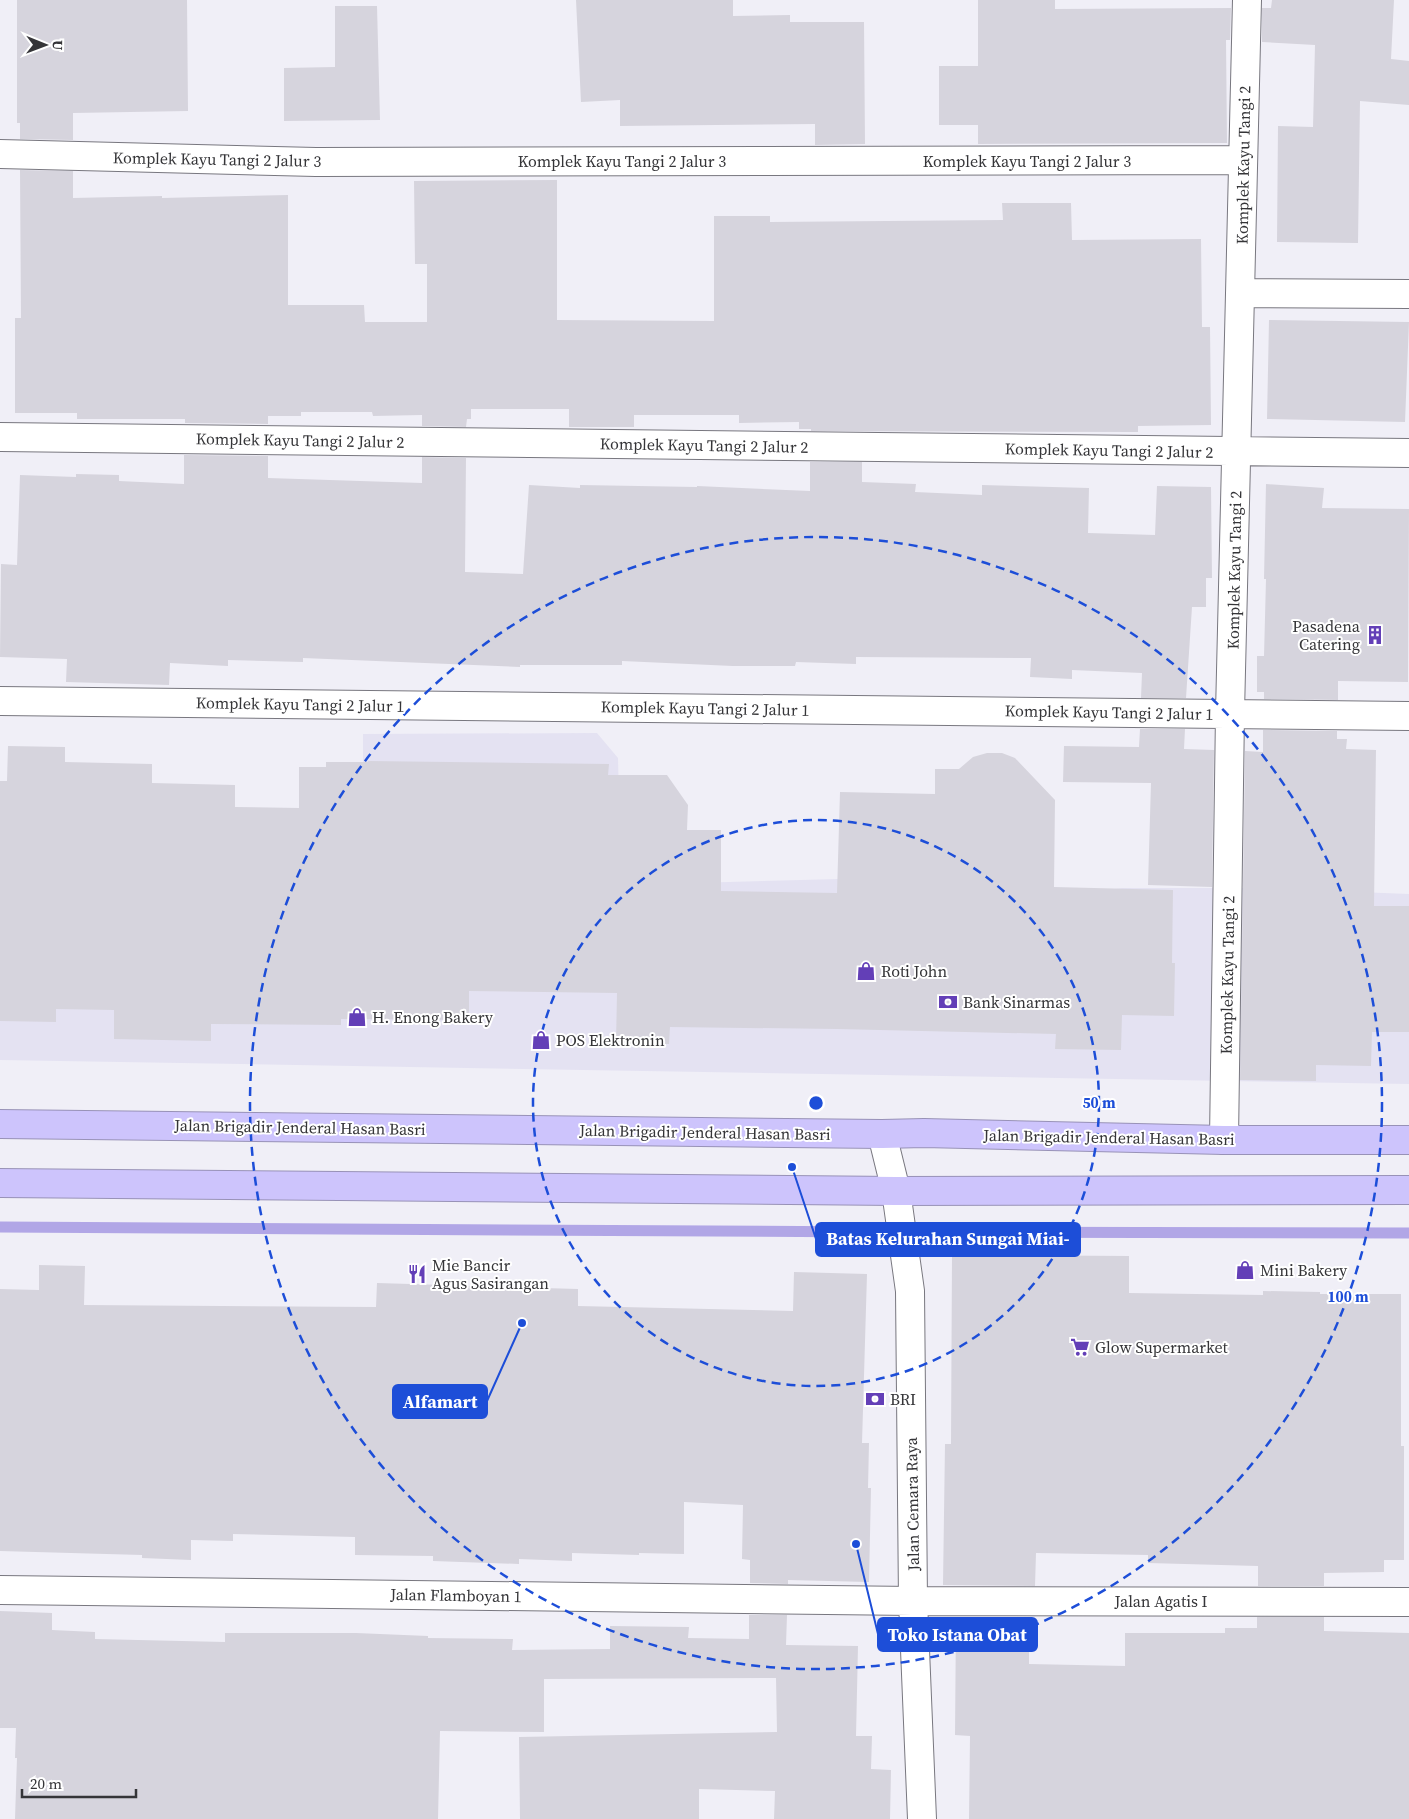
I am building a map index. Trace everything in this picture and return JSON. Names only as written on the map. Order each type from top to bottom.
[{"type":"highway","name":"Jalan Brigadir Jenderal Hasan Basri","points":[[0,1124],[924,1133],[1224,1140],[1409,1140]]},
{"type":"highway","points":[[0,1183],[896,1190],[1409,1190]]},
{"type":"street","name":"Komplek Kayu Tangi 2","points":[[1224,1140],[1230,714],[1246,0]]},
{"type":"street","name":"Komplek Kayu Tangi 2 Jalur 3","points":[[0,154],[316,162],[1243,160]]},
{"type":"street","points":[[1240,293],[1409,294]]},
{"type":"street","name":"Komplek Kayu Tangi 2 Jalur 2","points":[[0,437],[1409,453]]},
{"type":"street","name":"Komplek Kayu Tangi 2 Jalur 1","points":[[0,701],[1409,716]]},
{"type":"street","name":"Jalan Cemara Raya","points":[[882,1134],[896,1190],[910,1291],[913,1601],[922,1819]]},
{"type":"street","name":"Jalan Flamboyan 1","points":[[0,1590],[913,1601]]},
{"type":"street","name":"Jalan Agatis I","points":[[913,1601],[1409,1602]]},
{"type":"shaded area","points":[[597,733],[618,758],[621,885],[839,879],[1043,897],[1123,888],[1257,888],[1409,894],[1409,1084],[0,1060],[0,872],[363,894],[363,734]]},
{"type":"building","points":[[17,0],[187,0],[188,111],[73,113],[73,140],[20,139],[20,123],[17,123]]},
{"type":"building","points":[[576,0],[733,0],[733,16],[790,15],[790,22],[864,22],[865,144],[815,145],[815,124],[620,126],[620,100],[581,102]]},
{"type":"building","points":[[978,0],[1055,0],[1055,9],[1231,8],[1230,40],[1226,40],[1227,143],[978,144],[978,125],[939,125],[939,66],[978,66]]},
{"type":"building","points":[[1272,0],[1394,0],[1391,59],[1409,61],[1409,105],[1360,101],[1358,243],[1277,242],[1278,126],[1313,127],[1315,45],[1262,42],[1262,8],[1271,8]]},
{"type":"building","points":[[335,6],[377,6],[380,120],[284,121],[284,68],[335,67]]},
{"type":"building","points":[[20,170],[73,171],[73,198],[288,195],[288,305],[364,305],[365,322],[427,322],[427,264],[415,264],[414,181],[557,180],[557,320],[714,321],[714,216],[770,216],[770,222],[1003,220],[1002,203],[1071,203],[1072,240],[1201,239],[1202,327],[1210,327],[1211,425],[1138,426],[1138,432],[811,431],[811,429],[799,429],[799,422],[739,423],[739,415],[634,415],[634,427],[569,427],[569,409],[471,409],[471,419],[467,419],[466,427],[422,426],[422,415],[373,416],[372,412],[301,412],[301,416],[268,416],[268,424],[185,423],[185,419],[77,419],[77,413],[15,413],[15,318],[21,318]]},
{"type":"building","points":[[1269,320],[1409,322],[1405,422],[1267,419]]},
{"type":"building","points":[[184,455],[268,456],[268,478],[422,483],[422,457],[466,458],[465,572],[523,574],[529,485],[580,488],[580,485],[697,486],[810,491],[810,462],[862,462],[862,482],[916,484],[915,492],[982,495],[982,485],[1089,488],[1088,533],[1155,535],[1157,486],[1211,487],[1212,578],[1206,578],[1206,607],[1192,607],[1186,698],[1141,698],[1142,673],[1072,670],[1072,679],[1030,677],[1031,658],[856,657],[856,664],[796,662],[795,666],[733,666],[622,661],[622,665],[520,665],[520,667],[303,658],[303,662],[228,660],[228,666],[170,663],[169,685],[66,682],[67,659],[0,657],[1,564],[17,565],[20,475],[76,477],[76,474],[119,475],[119,481],[184,484]]},
{"type":"building","points":[[1266,484],[1324,488],[1322,508],[1409,509],[1408,682],[1338,681],[1338,700],[1264,699],[1264,692],[1257,692],[1257,656],[1264,656]]},
{"type":"building","points":[[1140,729],[1185,729],[1184,749],[1214,750],[1212,887],[1148,885],[1151,783],[1063,782],[1064,746],[1139,747]]},
{"type":"building","points":[[1263,730],[1337,731],[1337,739],[1347,739],[1346,749],[1376,750],[1374,906],[1409,906],[1409,1032],[1372,1032],[1371,1066],[1316,1065],[1316,1081],[1240,1080],[1245,751],[1263,752]]},
{"type":"building","points":[[8,746],[65,747],[65,762],[152,764],[152,783],[235,785],[235,807],[299,808],[299,767],[326,767],[326,762],[609,764],[608,775],[667,775],[688,805],[687,830],[721,830],[721,891],[837,893],[840,792],[935,794],[935,769],[959,769],[973,757],[987,753],[1002,753],[1015,758],[1055,800],[1054,887],[1173,890],[1172,963],[1175,963],[1174,1016],[1122,1015],[1121,1050],[1055,1049],[1056,1034],[837,1029],[670,1027],[669,1044],[616,1043],[617,993],[469,991],[469,1020],[341,1019],[341,1025],[211,1024],[211,1041],[114,1039],[114,1010],[56,1009],[56,1022],[0,1021],[0,781],[7,781]]},
{"type":"building","points":[[952,1255],[1129,1256],[1129,1293],[1263,1295],[1263,1291],[1320,1292],[1320,1294],[1401,1294],[1401,1446],[1404,1446],[1404,1560],[1384,1560],[1384,1572],[1324,1573],[1324,1586],[1258,1586],[1258,1566],[1148,1563],[1148,1555],[1036,1553],[1035,1586],[943,1585],[945,1444],[951,1444]]},
{"type":"building","points":[[39,1265],[85,1266],[84,1305],[376,1307],[377,1283],[578,1289],[578,1306],[793,1311],[794,1272],[867,1274],[862,1443],[869,1443],[868,1488],[871,1488],[869,1582],[788,1580],[788,1584],[750,1583],[750,1560],[742,1559],[743,1505],[684,1502],[684,1554],[572,1553],[572,1561],[519,1559],[519,1564],[433,1561],[433,1556],[355,1555],[355,1537],[233,1534],[233,1541],[191,1540],[191,1560],[142,1558],[142,1555],[0,1551],[0,1289],[39,1290]]},
{"type":"building","points":[[0,1611],[52,1613],[52,1630],[95,1632],[95,1639],[225,1642],[225,1633],[356,1633],[428,1636],[428,1638],[513,1639],[512,1650],[610,1649],[610,1626],[689,1627],[688,1638],[749,1639],[749,1615],[787,1615],[786,1645],[858,1646],[856,1736],[872,1736],[871,1769],[891,1770],[890,1819],[774,1819],[775,1791],[699,1789],[699,1819],[520,1819],[519,1737],[777,1732],[776,1678],[544,1679],[544,1732],[440,1731],[438,1819],[15,1819],[16,1728],[0,1728]]},
{"type":"building","points":[[956,1617],[1029,1617],[1029,1664],[1125,1666],[1125,1633],[1225,1633],[1225,1628],[1257,1628],[1257,1617],[1324,1617],[1324,1631],[1409,1633],[1409,1819],[969,1819],[970,1736],[955,1735]]},
{"type":"waterway","points":[[0,1227],[875,1232]]},
{"type":"waterway","points":[[943,1232],[1409,1233]]},
{"type":"place","name":"Pasadena Catering","points":[[1375,635]]},
{"type":"place","name":"Roti John","points":[[866,971]]},
{"type":"place","name":"Bank Sinarmas","points":[[948,1002]]},
{"type":"place","name":"H. Enong Bakery","points":[[357,1017]]},
{"type":"place","name":"POS Elektronin","points":[[541,1040]]},
{"type":"place","name":"Batas Kelurahan Sungai Miai-","points":[[792,1167]]},
{"type":"place","name":"Mini Bakery","points":[[1245,1270]]},
{"type":"place","name":"Mie Bancir Agus Sasirangan","points":[[417,1274]]},
{"type":"place","name":"Alfamart","points":[[522,1323]]},
{"type":"place","name":"Glow Supermarket","points":[[1080,1347]]},
{"type":"place","name":"BRI","points":[[875,1399]]},
{"type":"place","name":"Toko Istana Obat","points":[[856,1544]]}]
